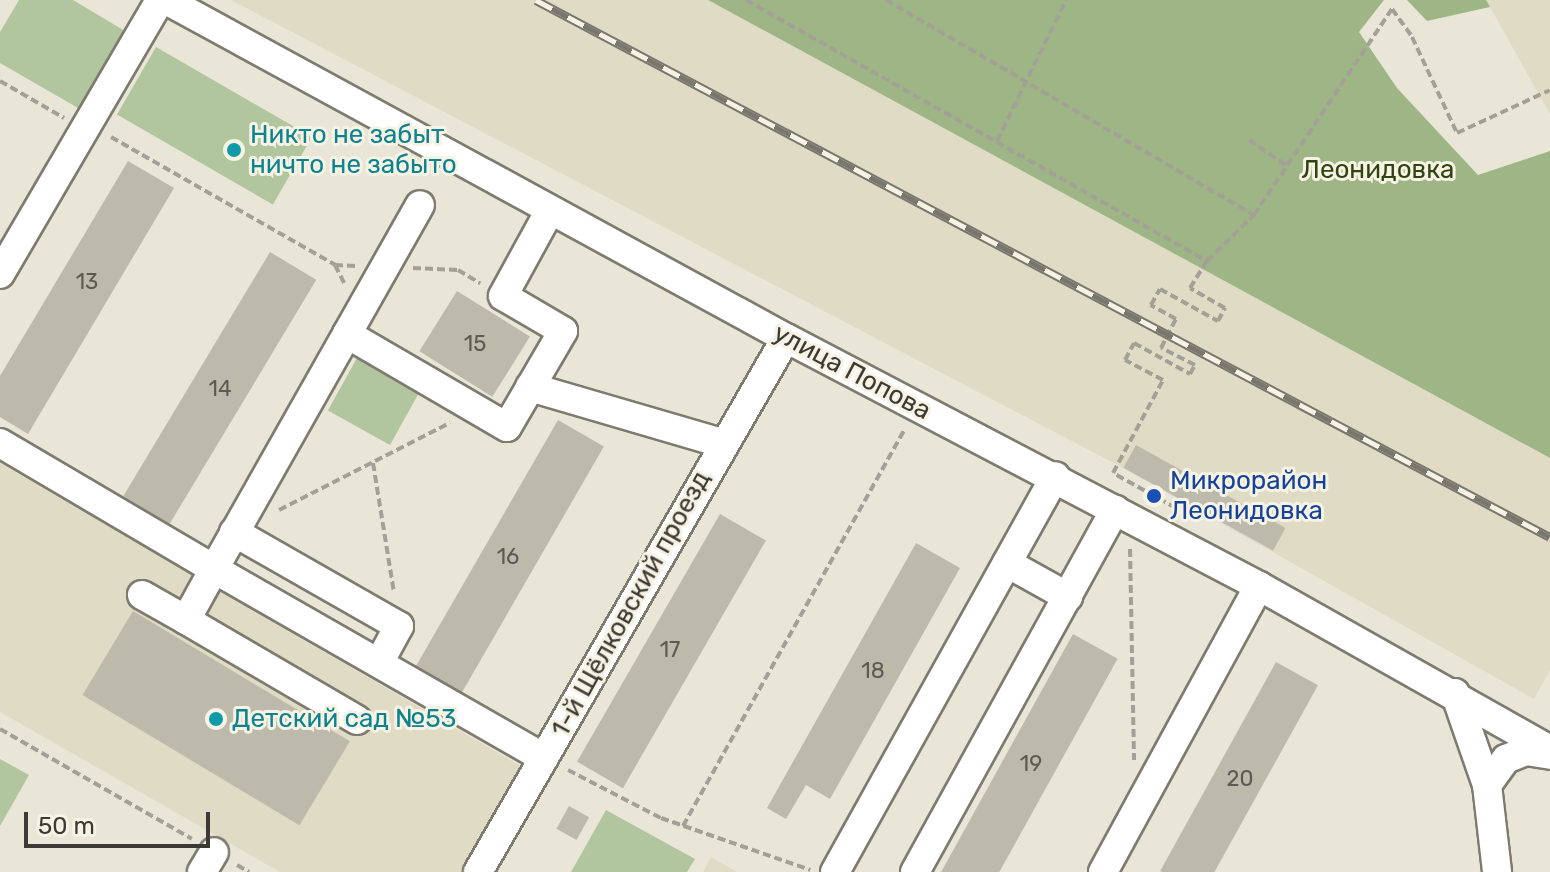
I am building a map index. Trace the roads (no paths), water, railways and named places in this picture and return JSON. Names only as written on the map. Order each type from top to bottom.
[{"type":"street","points":[[0,274],[163,0]]},
{"type":"street","name":"улица Попова","points":[[163,0],[786,338],[1055,476],[1548,746]]},
{"type":"street","points":[[186,620],[420,205]]},
{"type":"street","points":[[347,334],[507,427],[563,331],[503,296],[550,210]]},
{"type":"street","name":"1-й Щёлковский проезд","points":[[478,872],[721,443],[786,338]]},
{"type":"street","points":[[530,387],[721,443]]},
{"type":"street","points":[[0,443],[544,758]]},
{"type":"street","points":[[835,872],[1055,476]]},
{"type":"street","points":[[915,872],[1115,509]]},
{"type":"street","points":[[234,532],[399,626],[379,663]]},
{"type":"street","points":[[1007,563],[1068,597]]},
{"type":"street","points":[[1103,872],[1259,586]]},
{"type":"street","points":[[142,595],[357,720]]},
{"type":"street","points":[[1455,693],[1487,785],[1497,872]]},
{"type":"street","points":[[1487,785],[1506,759],[1548,746]]},
{"type":"railway","points":[[536,0],[1550,537]]},
{"type":"place","name":"Никто не забыт ничто не забыто","points":[[234,150]]},
{"type":"place","name":"Микрорайон Леонидовка","points":[[1154,496]]},
{"type":"place","name":"Детский сад №53","points":[[216,719]]},
{"type":"park label","name":"Леонидовка","points":[[1378,170]]}]
